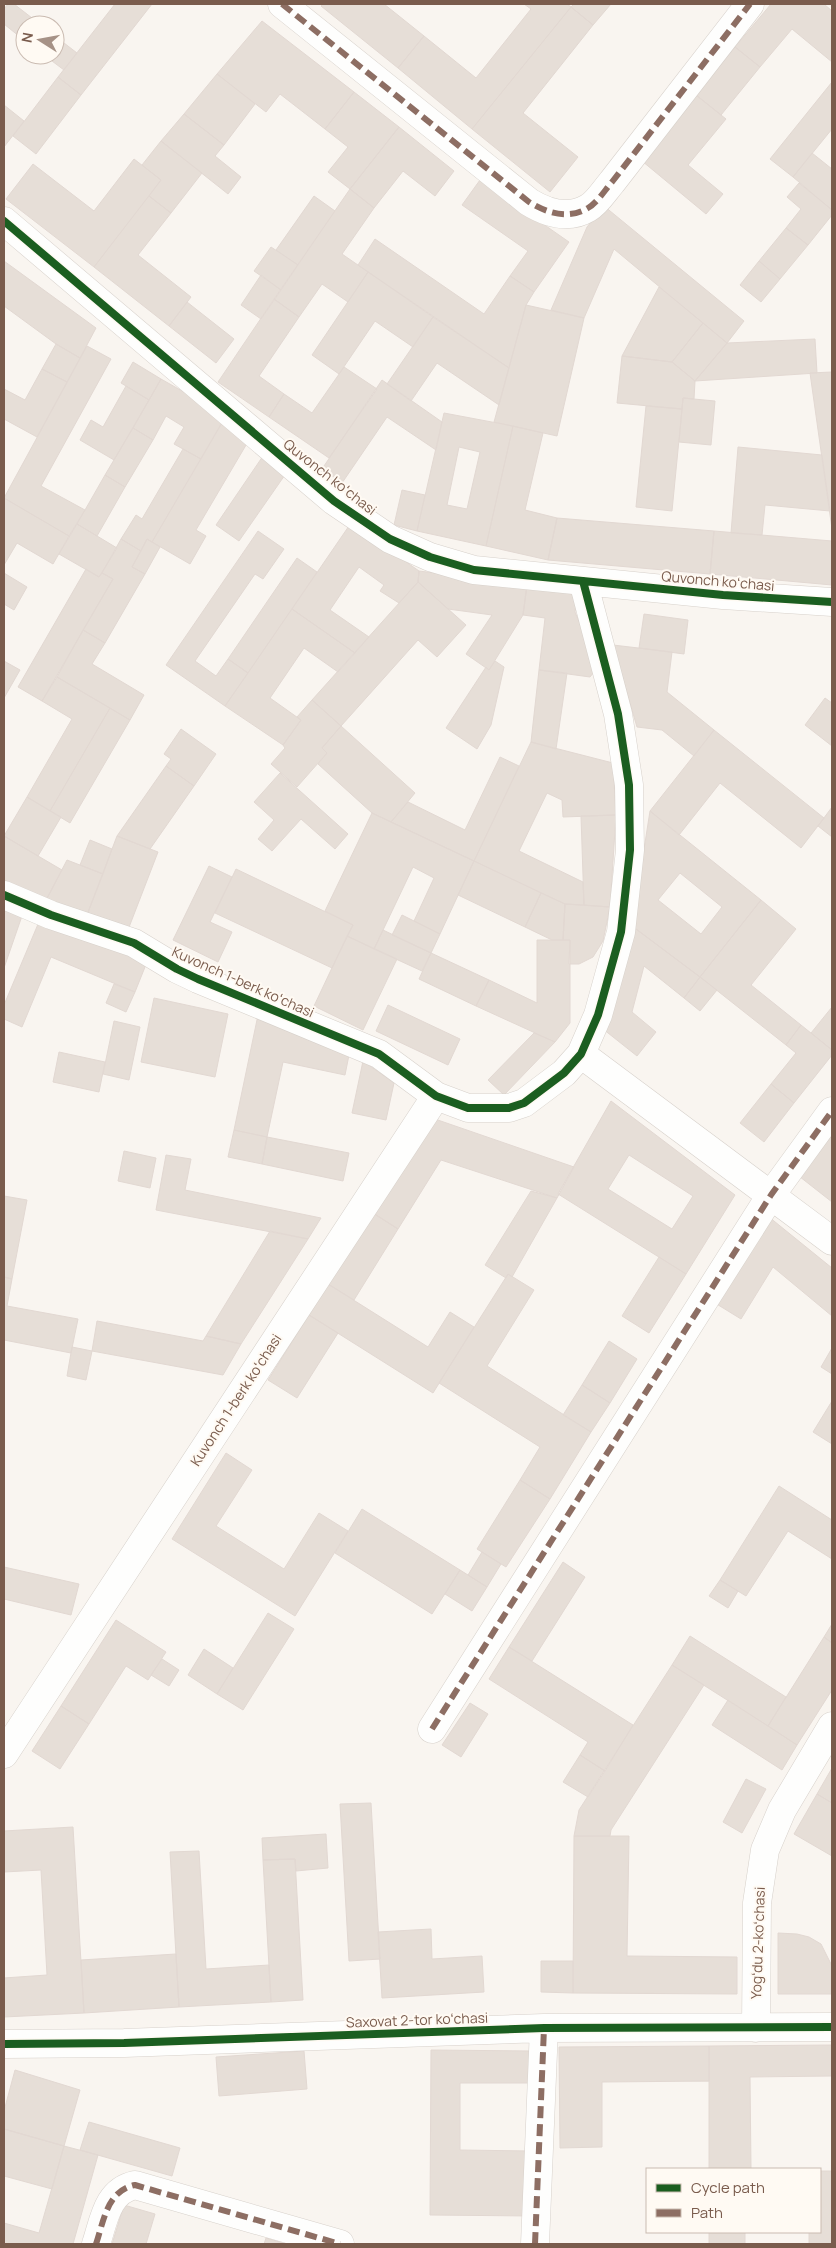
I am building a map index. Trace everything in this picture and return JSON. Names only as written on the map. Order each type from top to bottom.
[{"type":"street","points":[[282,4],[529,202],[543,211],[567,215],[589,208],[612,182],[750,4]]},
{"type":"street","name":"Quvonch koʻchasi","points":[[4,220],[334,501],[390,539],[430,557],[474,570],[723,595],[832,602]]},
{"type":"street","points":[[436,1096],[468,1108],[509,1108],[524,1103],[564,1074],[581,1054],[598,1015],[620,932],[630,850],[629,785],[618,714],[583,581]]},
{"type":"street","name":"Kuvonch 1-berk koʻchasi","points":[[4,895],[51,915],[134,942],[177,968],[198,978],[379,1054],[436,1096],[4,1754]]},
{"type":"street","points":[[581,1054],[832,1241]]},
{"type":"street","points":[[432,1729],[771,1195],[832,1111]]},
{"type":"street","name":"Yogʻdu 2-koʻchasi","points":[[756,2028],[757,1903],[765,1850],[782,1810],[832,1726]]},
{"type":"street","name":"Saxovat 2-tor koʻchasi","points":[[4,2044],[124,2043],[544,2028],[832,2027]]},
{"type":"street","points":[[534,2244],[544,2028]]},
{"type":"street","points":[[96,2244],[109,2204],[115,2194],[126,2187],[136,2185],[340,2244]]},
{"type":"building","points":[[8,4],[14,4],[28,15],[15,15],[15,33],[4,24],[4,9]]},
{"type":"building","points":[[115,4],[152,4],[81,95],[58,77]]},
{"type":"building","points":[[323,4],[384,4],[424,36],[398,68],[321,6]]},
{"type":"building","points":[[524,4],[567,4],[571,7],[472,129],[398,68],[424,36],[476,78],[531,9]]},
{"type":"building","points":[[574,4],[611,4],[593,25],[571,7]]},
{"type":"building","points":[[771,4],[824,4],[832,11],[832,62],[792,29],[760,67],[735,47]]},
{"type":"building","points":[[571,7],[593,25],[523,113],[578,157],[550,192],[472,129]]},
{"type":"building","points":[[262,21],[354,92],[325,129],[280,94],[266,112],[217,74]]},
{"type":"building","points":[[65,44],[77,53],[64,70],[57,65],[65,65]]},
{"type":"building","points":[[735,47],[760,67],[721,115],[696,95]]},
{"type":"building","points":[[217,74],[255,104],[224,145],[184,114]]},
{"type":"building","points":[[58,77],[81,95],[36,154],[13,136]]},
{"type":"building","points":[[832,82],[832,129],[793,177],[770,159]]},
{"type":"building","points":[[354,92],[399,127],[350,189],[328,172],[348,147],[325,129]]},
{"type":"building","points":[[696,95],[726,119],[688,165],[723,194],[706,214],[642,161]]},
{"type":"building","points":[[4,105],[24,121],[4,147]]},
{"type":"building","points":[[184,114],[224,145],[215,156],[241,177],[228,194],[161,141]]},
{"type":"building","points":[[399,127],[454,171],[435,196],[403,171],[374,208],[350,189]]},
{"type":"building","points":[[161,141],[202,173],[171,213],[149,196],[161,180],[142,165]]},
{"type":"building","points":[[812,153],[832,169],[832,210],[793,177]]},
{"type":"building","points":[[134,159],[161,180],[94,267],[6,199],[33,164],[94,211]]},
{"type":"building","points":[[480,180],[569,242],[534,292],[510,276],[528,251],[462,205]]},
{"type":"building","points":[[799,183],[832,210],[832,215],[808,245],[786,228],[801,209],[787,197]]},
{"type":"building","points":[[350,189],[374,208],[342,254],[368,272],[348,302],[322,284],[299,317],[274,299]]},
{"type":"building","points":[[149,196],[171,213],[138,255],[191,297],[169,326],[94,267]]},
{"type":"building","points":[[314,196],[335,211],[298,265],[276,250]]},
{"type":"building","points":[[604,206],[744,321],[727,343],[614,249],[584,318],[551,310],[587,227]]},
{"type":"building","points":[[786,228],[808,245],[780,279],[759,261]]},
{"type":"building","points":[[375,239],[484,314],[510,276],[534,292],[526,305],[509,368],[358,265]]},
{"type":"building","points":[[271,247],[298,265],[281,290],[254,271]]},
{"type":"building","points":[[4,261],[96,328],[80,358],[56,344],[4,306]]},
{"type":"building","points":[[759,261],[780,279],[761,302],[740,285]]},
{"type":"building","points":[[368,272],[433,317],[413,347],[375,321],[339,374],[312,355]]},
{"type":"building","points":[[261,275],[281,290],[261,319],[241,305]]},
{"type":"building","points":[[659,287],[703,323],[672,362],[622,356]]},
{"type":"building","points":[[274,299],[299,317],[259,376],[284,394],[269,417],[218,382]]},
{"type":"building","points":[[187,302],[234,339],[216,363],[169,326]]},
{"type":"building","points":[[526,305],[584,318],[557,436],[494,422]]},
{"type":"building","points":[[433,317],[509,368],[499,405],[437,363],[411,401],[387,384]]},
{"type":"building","points":[[703,323],[727,343],[695,381],[672,362]]},
{"type":"building","points":[[815,339],[817,373],[695,381],[727,343]]},
{"type":"building","points":[[56,344],[80,358],[67,382],[42,369]]},
{"type":"building","points":[[87,346],[111,359],[41,486],[85,510],[69,536],[4,498]]},
{"type":"building","points":[[622,356],[672,362],[695,381],[694,399],[683,398],[682,409],[617,403]]},
{"type":"building","points":[[133,362],[161,379],[149,400],[121,383]]},
{"type":"building","points":[[344,367],[377,389],[329,458],[269,417],[284,394],[312,413]]},
{"type":"building","points":[[42,369],[67,382],[37,437],[4,419],[4,389],[25,400]]},
{"type":"building","points":[[832,372],[832,529],[810,373]]},
{"type":"building","points":[[161,379],[226,416],[201,459],[174,444],[184,427],[166,416],[153,440],[133,428]]},
{"type":"building","points":[[382,380],[442,422],[436,450],[387,417],[342,483],[322,469]]},
{"type":"building","points":[[126,386],[149,400],[114,460],[80,440],[91,420],[103,427]]},
{"type":"building","points":[[683,398],[715,401],[711,445],[679,442]]},
{"type":"building","points":[[646,406],[682,409],[672,511],[636,507]]},
{"type":"building","points":[[444,413],[513,426],[486,546],[417,531]],"holes":[[[459,447],[480,452],[467,509],[447,505]]]},
{"type":"building","points":[[221,424],[249,440],[196,530],[206,536],[190,564],[152,542]]},
{"type":"building","points":[[513,426],[543,433],[525,510],[557,518],[548,560],[486,546]]},
{"type":"building","points":[[133,428],[153,440],[125,487],[105,475]]},
{"type":"building","points":[[738,447],[822,455],[830,511],[765,505],[762,535],[731,533]]},
{"type":"building","points":[[183,449],[201,459],[152,542],[147,539],[141,551],[121,539],[136,515],[142,519]]},
{"type":"building","points":[[263,456],[287,472],[239,541],[216,525]]},
{"type":"building","points":[[105,475],[125,487],[97,536],[77,524]]},
{"type":"building","points":[[402,490],[425,495],[417,531],[394,525]]},
{"type":"building","points":[[4,498],[69,536],[53,564],[17,543],[4,565]]},
{"type":"building","points":[[557,518],[714,531],[710,574],[548,560]]},
{"type":"building","points":[[351,523],[419,571],[418,582],[399,603],[380,591],[384,585],[359,567],[330,610],[369,637],[355,653],[292,609]]},
{"type":"building","points":[[77,524],[117,548],[99,577],[59,554]]},
{"type":"building","points":[[258,531],[284,549],[263,579],[255,574],[195,661],[216,676],[228,659],[248,673],[225,706],[166,665]]},
{"type":"building","points":[[714,531],[832,541],[832,585],[710,574]]},
{"type":"building","points":[[121,539],[141,551],[132,567],[145,574],[105,643],[83,630],[113,579],[102,573]]},
{"type":"building","points":[[147,539],[160,547],[145,574],[132,567]]},
{"type":"building","points":[[297,558],[317,572],[248,673],[228,659]]},
{"type":"building","points":[[86,569],[99,577],[102,573],[113,579],[42,701],[18,687]]},
{"type":"building","points":[[419,571],[527,585],[523,615],[489,670],[466,654],[492,615],[448,609],[418,582]]},
{"type":"building","points":[[4,573],[27,587],[14,610],[4,604]]},
{"type":"building","points":[[418,582],[466,625],[437,657],[418,640],[341,726],[312,700]]},
{"type":"building","points":[[527,585],[578,588],[575,612],[598,667],[590,677],[539,670],[545,618],[523,615]]},
{"type":"building","points":[[292,609],[355,653],[338,672],[304,648],[270,698],[301,720],[283,745],[225,706]]},
{"type":"building","points":[[644,614],[688,620],[684,654],[639,648]]},
{"type":"building","points":[[83,630],[105,643],[92,664],[144,695],[130,720],[57,677]]},
{"type":"building","points":[[613,645],[672,652],[667,692],[714,730],[694,756],[662,730],[637,727]]},
{"type":"building","points":[[4,661],[20,670],[4,698]]},
{"type":"building","points":[[495,661],[504,667],[491,725],[477,749],[446,728],[486,667],[489,670]]},
{"type":"building","points":[[539,670],[567,673],[556,749],[531,742]]},
{"type":"building","points":[[57,677],[110,708],[50,811],[27,797],[72,719],[42,701]]},
{"type":"building","points":[[825,698],[832,703],[832,746],[805,725]]},
{"type":"building","points":[[312,700],[341,726],[322,748],[327,753],[297,787],[271,764],[285,748],[283,745],[301,720],[297,717]]},
{"type":"building","points":[[110,708],[130,720],[70,823],[50,811]]},
{"type":"building","points":[[341,726],[415,793],[391,822],[372,813],[318,764],[327,753],[322,748]]},
{"type":"building","points":[[181,729],[216,754],[194,786],[166,766],[171,759],[164,754]]},
{"type":"building","points":[[714,730],[824,818],[801,848],[720,783],[679,835],[650,811]]},
{"type":"building","points":[[531,742],[613,763],[616,815],[563,817],[562,800],[547,793],[519,851],[583,882],[584,905],[565,904],[474,861]]},
{"type":"building","points":[[500,757],[519,766],[474,861],[391,822],[408,802],[465,830]]},
{"type":"building","points":[[166,766],[194,786],[150,849],[117,836]]},
{"type":"building","points":[[280,773],[348,834],[335,849],[301,819],[272,851],[258,839],[274,820],[254,802]]},
{"type":"building","points":[[27,797],[61,817],[38,856],[4,836]]},
{"type":"building","points":[[832,807],[832,837],[818,826]]},
{"type":"building","points":[[650,811],[761,900],[700,977],[632,926]],"holes":[[[680,873],[722,907],[701,934],[658,900]]]},
{"type":"building","points":[[372,813],[474,861],[440,934],[414,921],[434,878],[413,867],[374,949],[347,936],[353,925],[325,911]]},
{"type":"building","points":[[616,815],[610,907],[584,905],[581,816]]},
{"type":"building","points":[[4,836],[62,870],[44,904],[4,884]]},
{"type":"building","points":[[117,836],[158,852],[126,935],[85,920]]},
{"type":"building","points":[[90,840],[112,849],[103,874],[80,865]]},
{"type":"building","points":[[67,860],[103,874],[85,920],[44,904]]},
{"type":"building","points":[[474,861],[541,893],[525,927],[458,895]]},
{"type":"building","points":[[209,866],[232,877],[210,922],[232,932],[218,962],[173,940]]},
{"type":"building","points":[[236,869],[353,925],[332,968],[215,913]]},
{"type":"building","points":[[541,893],[565,904],[563,940],[552,940],[525,927]]},
{"type":"building","points":[[761,900],[796,929],[751,985],[801,1025],[786,1045],[700,977]]},
{"type":"building","points":[[565,904],[610,907],[603,941],[593,957],[579,964],[569,964],[570,940],[563,940]]},
{"type":"building","points":[[4,906],[23,913],[4,968]]},
{"type":"building","points":[[402,915],[440,934],[431,953],[392,935]]},
{"type":"building","points":[[41,917],[147,962],[135,992],[51,957],[22,1027],[4,1019],[4,1005]]},
{"type":"building","points":[[632,926],[700,977],[684,998],[644,966],[632,1012],[656,1032],[637,1056],[603,1029]]},
{"type":"building","points":[[383,930],[431,953],[422,971],[374,949]]},
{"type":"building","points":[[347,936],[397,959],[363,1030],[314,1006]]},
{"type":"building","points":[[537,940],[570,940],[570,1023],[555,1042],[476,1006],[489,980],[537,1003]]},
{"type":"building","points":[[431,953],[489,980],[476,1006],[419,979]]},
{"type":"building","points":[[700,977],[717,990],[700,1011],[684,998]]},
{"type":"building","points":[[114,984],[135,992],[126,1012],[106,1003]]},
{"type":"building","points":[[154,998],[228,1014],[215,1077],[141,1062]]},
{"type":"building","points":[[388,1005],[460,1039],[448,1065],[376,1031]]},
{"type":"building","points":[[832,1007],[832,1050],[811,1033]]},
{"type":"building","points":[[258,1015],[350,1050],[345,1075],[283,1062],[267,1137],[234,1130]]},
{"type":"building","points":[[114,1021],[140,1027],[129,1080],[103,1074]]},
{"type":"building","points":[[801,1025],[832,1050],[832,1055],[794,1103],[771,1084],[796,1053],[786,1045]]},
{"type":"building","points":[[534,1033],[555,1042],[504,1095],[488,1080]]},
{"type":"building","points":[[59,1052],[105,1062],[99,1092],[53,1082]]},
{"type":"building","points":[[363,1061],[394,1083],[386,1120],[352,1113]]},
{"type":"building","points":[[771,1084],[794,1103],[764,1142],[740,1123]]},
{"type":"building","points":[[611,1101],[735,1195],[686,1274],[558,1194]],"holes":[[[629,1155],[693,1196],[672,1229],[608,1189]]]},
{"type":"building","points":[[432,1118],[574,1167],[557,1198],[441,1160],[398,1229],[373,1213]]},
{"type":"building","points":[[832,1126],[832,1202],[795,1173]]},
{"type":"building","points":[[234,1130],[267,1137],[262,1164],[228,1157]]},
{"type":"building","points":[[267,1137],[349,1153],[343,1181],[262,1164]]},
{"type":"building","points":[[124,1151],[156,1158],[150,1188],[118,1181]]},
{"type":"building","points":[[166,1155],[191,1159],[185,1190],[321,1218],[308,1239],[156,1210]]},
{"type":"building","points":[[531,1191],[557,1198],[512,1277],[508,1274],[506,1278],[485,1265]]},
{"type":"building","points":[[4,1196],[27,1200],[12,1279],[4,1277]]},
{"type":"building","points":[[373,1213],[398,1229],[354,1300],[328,1284]]},
{"type":"building","points":[[769,1217],[832,1268],[832,1316],[773,1267],[741,1319],[715,1303]]},
{"type":"building","points":[[270,1231],[308,1239],[241,1344],[206,1336]]},
{"type":"building","points":[[659,1257],[686,1274],[649,1333],[622,1316]]},
{"type":"building","points":[[508,1274],[534,1290],[487,1366],[591,1432],[550,1499],[520,1480],[540,1447],[439,1383]]},
{"type":"building","points":[[4,1277],[12,1279],[7,1306],[78,1319],[71,1353],[4,1340]]},
{"type":"building","points":[[328,1284],[428,1347],[450,1312],[474,1327],[433,1393],[309,1315]]},
{"type":"building","points":[[309,1315],[338,1333],[297,1398],[268,1380]]},
{"type":"building","points":[[97,1321],[203,1341],[206,1336],[241,1344],[223,1375],[92,1351]]},
{"type":"building","points":[[609,1341],[637,1359],[610,1403],[582,1385]]},
{"type":"building","points":[[72,1347],[92,1351],[86,1380],[67,1376]]},
{"type":"building","points":[[832,1348],[832,1374],[821,1367]]},
{"type":"building","points":[[582,1385],[610,1403],[591,1432],[563,1415]]},
{"type":"building","points":[[832,1401],[832,1444],[813,1432]]},
{"type":"building","points":[[226,1453],[252,1470],[216,1526],[284,1569],[319,1513],[348,1531],[295,1616],[172,1539]]},
{"type":"building","points":[[520,1480],[550,1499],[506,1567],[477,1549]]},
{"type":"building","points":[[779,1486],[832,1520],[832,1559],[788,1531],[746,1596],[720,1580]]},
{"type":"building","points":[[362,1509],[460,1570],[432,1614],[335,1553]]},
{"type":"building","points":[[482,1552],[501,1564],[487,1587],[468,1575]]},
{"type":"building","points":[[563,1562],[585,1577],[532,1661],[509,1647]]},
{"type":"building","points":[[4,1567],[79,1584],[71,1615],[4,1599]]},
{"type":"building","points":[[460,1570],[487,1587],[472,1611],[445,1594]]},
{"type":"building","points":[[720,1580],[738,1591],[728,1608],[709,1596]]},
{"type":"building","points":[[268,1613],[294,1629],[243,1710],[217,1694]]},
{"type":"building","points":[[116,1620],[166,1652],[148,1680],[126,1666],[89,1724],[61,1706]]},
{"type":"building","points":[[832,1624],[832,1643],[824,1637]]},
{"type":"building","points":[[690,1636],[786,1697],[768,1726],[672,1665]]},
{"type":"building","points":[[824,1637],[832,1643],[832,1690],[797,1745],[768,1726]]},
{"type":"building","points":[[509,1647],[633,1725],[605,1771],[580,1755],[588,1742],[489,1679]]},
{"type":"building","points":[[204,1649],[233,1668],[217,1694],[188,1675]]},
{"type":"building","points":[[162,1659],[179,1670],[169,1686],[151,1675]]},
{"type":"building","points":[[672,1665],[704,1685],[611,1830],[610,1836],[574,1836],[579,1810]]},
{"type":"building","points":[[728,1700],[797,1745],[782,1770],[712,1725]]},
{"type":"building","points":[[470,1703],[488,1714],[461,1757],[442,1745]]},
{"type":"building","points":[[61,1706],[89,1724],[60,1769],[32,1751]]},
{"type":"building","points":[[580,1755],[605,1771],[588,1797],[563,1782]]},
{"type":"building","points":[[832,1768],[832,1803],[817,1794]]},
{"type":"building","points":[[746,1779],[766,1789],[742,1833],[723,1822]]},
{"type":"building","points":[[817,1794],[832,1803],[832,1856],[794,1834]]},
{"type":"building","points":[[371,1803],[380,1959],[349,1961],[340,1804]]},
{"type":"building","points":[[73,1827],[84,2013],[4,2017],[4,1978],[47,1975],[41,1870],[4,1872],[4,1831]]},
{"type":"building","points":[[326,1834],[328,1868],[296,1871],[295,1859],[263,1860],[262,1838]]},
{"type":"building","points":[[574,1836],[629,1836],[627,1956],[737,1957],[737,1994],[573,1993]]},
{"type":"building","points":[[199,1851],[206,1969],[269,1965],[271,2002],[179,2007],[170,1852]]},
{"type":"building","points":[[295,1859],[303,2000],[271,2002],[263,1860]]},
{"type":"building","points":[[431,1929],[432,1959],[482,1956],[484,1992],[382,1998],[378,1932]]},
{"type":"building","points":[[778,1933],[809,1937],[821,1944],[832,1966],[832,1994],[778,1994]]},
{"type":"building","points":[[176,1954],[179,2007],[84,2013],[81,1960]]},
{"type":"building","points":[[541,1961],[573,1961],[573,1993],[541,1992]]},
{"type":"building","points":[[832,2045],[832,2076],[750,2077],[751,2168],[709,2168],[709,2046]]},
{"type":"building","points":[[709,2046],[709,2081],[602,2082],[602,2147],[560,2148],[559,2047]]},
{"type":"building","points":[[431,2050],[532,2051],[531,2083],[460,2083],[460,2150],[530,2151],[530,2216],[430,2215]]},
{"type":"building","points":[[304,2051],[307,2089],[219,2096],[216,2057]]},
{"type":"building","points":[[15,2070],[80,2090],[64,2146],[4,2129],[4,2111]]},
{"type":"building","points":[[89,2122],[180,2148],[172,2176],[80,2150]]},
{"type":"building","points":[[4,2129],[64,2146],[52,2189],[4,2176]]},
{"type":"building","points":[[64,2146],[98,2155],[73,2244],[4,2244],[4,2223],[39,2233]]},
{"type":"building","points":[[821,2171],[832,2171],[832,2244],[809,2244],[809,2233],[821,2233]]},
{"type":"building","points":[[124,2205],[155,2214],[146,2244],[112,2244]]},
{"type":"building","points":[[709,2233],[745,2233],[745,2244],[709,2244]]},
{"type":"building","points":[[266,2238],[286,2244],[264,2244]]},
{"type":"marked path","points":[[282,4],[529,202],[558,214],[580,212],[598,200],[750,4]]},
{"type":"marked path","points":[[432,1729],[771,1195],[832,1111]]},
{"type":"marked path","points":[[535,2244],[544,2028]]},
{"type":"marked path","points":[[96,2244],[104,2216],[112,2200],[118,2193],[135,2185],[340,2244]]},
{"type":"cycle path","points":[[4,221],[334,501],[390,539],[430,557],[474,570],[723,595],[832,602]]},
{"type":"cycle path","points":[[4,895],[51,915],[134,943],[177,969],[198,979],[379,1054],[436,1096],[468,1108],[509,1108],[524,1103],[564,1073],[581,1054],[598,1015],[621,932],[630,850],[629,785],[618,714],[583,581]]},
{"type":"cycle path","points":[[4,2044],[124,2043],[544,2028],[832,2027]]}]
